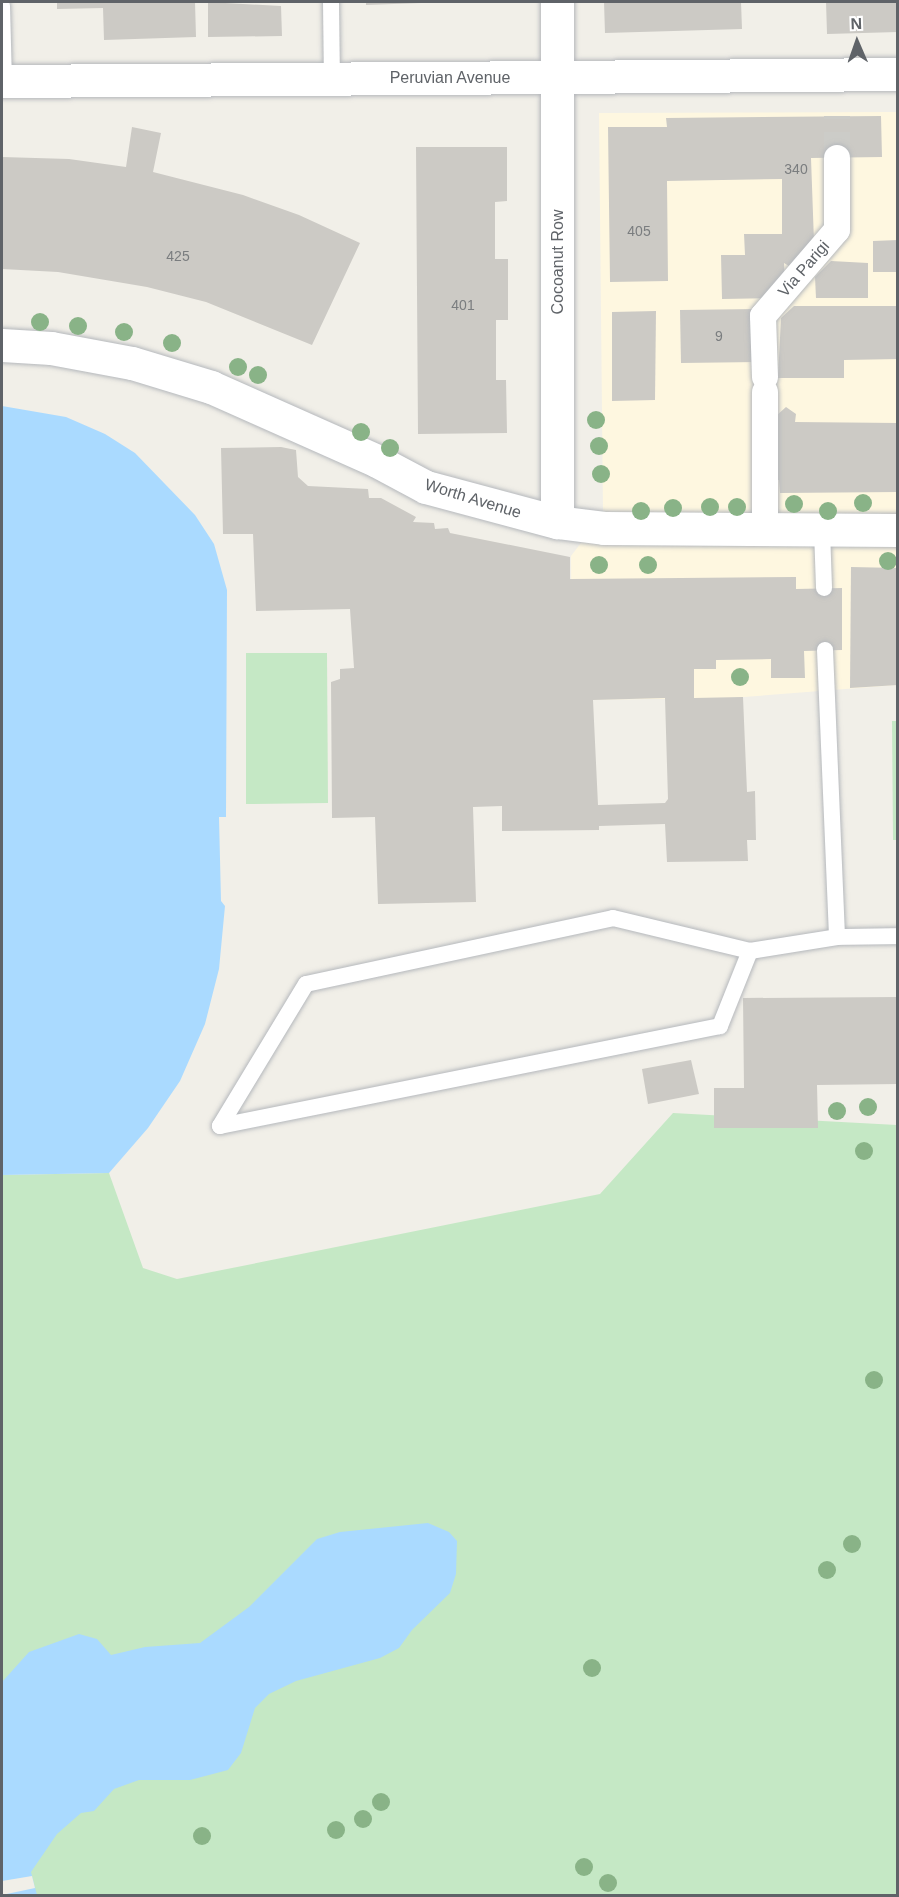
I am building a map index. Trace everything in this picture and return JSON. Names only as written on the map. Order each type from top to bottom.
[{"type":"street","name":"Cocoanut Row","points":[[557,2],[557,522]]},
{"type":"street","name":"Peruvian Avenue","points":[[3,81],[897,74]]},
{"type":"street","name":"Via Parigi","points":[[765,529],[763,316],[837,230],[837,158]]},
{"type":"street","name":"Worth Avenue","points":[[2,345],[51,348],[132,363],[211,387],[377,461],[426,487],[557,522],[604,528],[897,530]]},
{"type":"lane","points":[[332,2],[333,79]]},
{"type":"lane","points":[[2,6],[3,81]]},
{"type":"lane","points":[[822,530],[824,588]]},
{"type":"lane","points":[[825,650],[837,937]]},
{"type":"lane","points":[[750,951],[720,1026],[220,1126],[306,984],[613,918],[750,951],[837,937],[897,936]]},
{"type":"shaded area","points":[[897,112],[897,685],[731,698],[572,700],[571,556],[603,514],[599,113]]},
{"type":"green space","points":[[246,653],[327,653],[328,803],[246,804]]},
{"type":"green space","points":[[892,721],[898,721],[897,840],[893,840]]},
{"type":"green space","points":[[673,1113],[897,1125],[897,1895],[2,1895],[2,1175],[109,1173],[143,1268],[177,1279],[600,1194]]},
{"type":"water","points":[[2,406],[66,417],[105,434],[135,453],[195,515],[214,544],[227,590],[226,817],[219,817],[221,901],[225,906],[219,969],[205,1024],[180,1081],[148,1128],[109,1173],[2,1175]]},
{"type":"water","points":[[428,1523],[449,1532],[457,1541],[456,1574],[450,1593],[412,1630],[399,1648],[380,1658],[296,1681],[269,1694],[255,1708],[241,1753],[228,1770],[190,1780],[139,1780],[114,1789],[94,1811],[81,1813],[57,1834],[31,1872],[37,1895],[2,1896],[2,1682],[29,1652],[79,1634],[97,1639],[111,1655],[145,1647],[200,1643],[249,1607],[317,1539],[340,1532]]},
{"type":"pier","points":[[32,1876],[35,1888],[2,1895],[2,1881]]},
{"type":"building","points":[[57,2],[195,2],[196,37],[104,40],[103,8],[57,9]]},
{"type":"building","points":[[208,2],[281,6],[282,36],[208,37]]},
{"type":"building","points":[[366,2],[421,2],[421,3],[366,5]]},
{"type":"building","points":[[604,2],[741,2],[742,29],[605,33]]},
{"type":"building","points":[[826,2],[898,2],[898,32],[827,34]]},
{"type":"building","points":[[881,116],[882,157],[811,158],[814,242],[789,266],[784,263],[785,283],[771,298],[722,299],[721,255],[745,255],[744,234],[782,234],[782,179],[667,181],[668,281],[610,282],[608,127],[667,127],[666,118]]},
{"type":"building","points":[[132,127],[161,133],[153,172],[243,195],[299,215],[360,243],[312,345],[206,302],[147,287],[58,272],[2,269],[2,157],[69,159],[126,167]]},
{"type":"building","points":[[416,147],[507,147],[507,201],[495,202],[495,259],[508,259],[508,320],[496,320],[496,380],[506,380],[507,433],[418,434]]},
{"type":"building","points":[[898,240],[898,272],[873,272],[873,241]]},
{"type":"building","points":[[831,261],[868,263],[868,298],[816,298],[815,277]]},
{"type":"building","points":[[794,306],[898,306],[898,359],[844,360],[844,378],[778,378],[781,318]]},
{"type":"building","points":[[757,309],[758,362],[681,363],[680,310]]},
{"type":"building","points":[[656,311],[655,400],[612,401],[612,312]]},
{"type":"building","points":[[786,407],[796,414],[795,422],[898,423],[898,492],[780,493],[779,480],[776,480],[776,416]]},
{"type":"building","points":[[281,447],[296,450],[298,477],[308,486],[368,489],[369,498],[381,498],[416,517],[413,522],[434,523],[435,529],[448,528],[450,533],[570,557],[570,579],[796,577],[796,589],[842,588],[842,650],[804,651],[805,678],[771,678],[771,659],[716,660],[716,669],[694,669],[694,698],[743,697],[747,792],[755,791],[756,840],[747,840],[748,861],[667,862],[665,824],[599,826],[599,830],[502,831],[502,806],[473,807],[476,902],[378,904],[375,817],[332,818],[331,682],[340,679],[340,669],[354,668],[350,609],[256,611],[253,534],[223,534],[221,448]],"holes":[[[665,698],[668,799],[665,803],[598,805],[593,700]]]},
{"type":"building","points":[[851,567],[898,568],[898,685],[850,688]]},
{"type":"building","points":[[898,997],[898,1084],[817,1085],[818,1128],[714,1128],[714,1088],[744,1088],[743,998]]},
{"type":"building","points":[[691,1060],[699,1094],[648,1104],[642,1069]]},
{"type":"tunnel","points":[[837,116],[837,158]]}]
